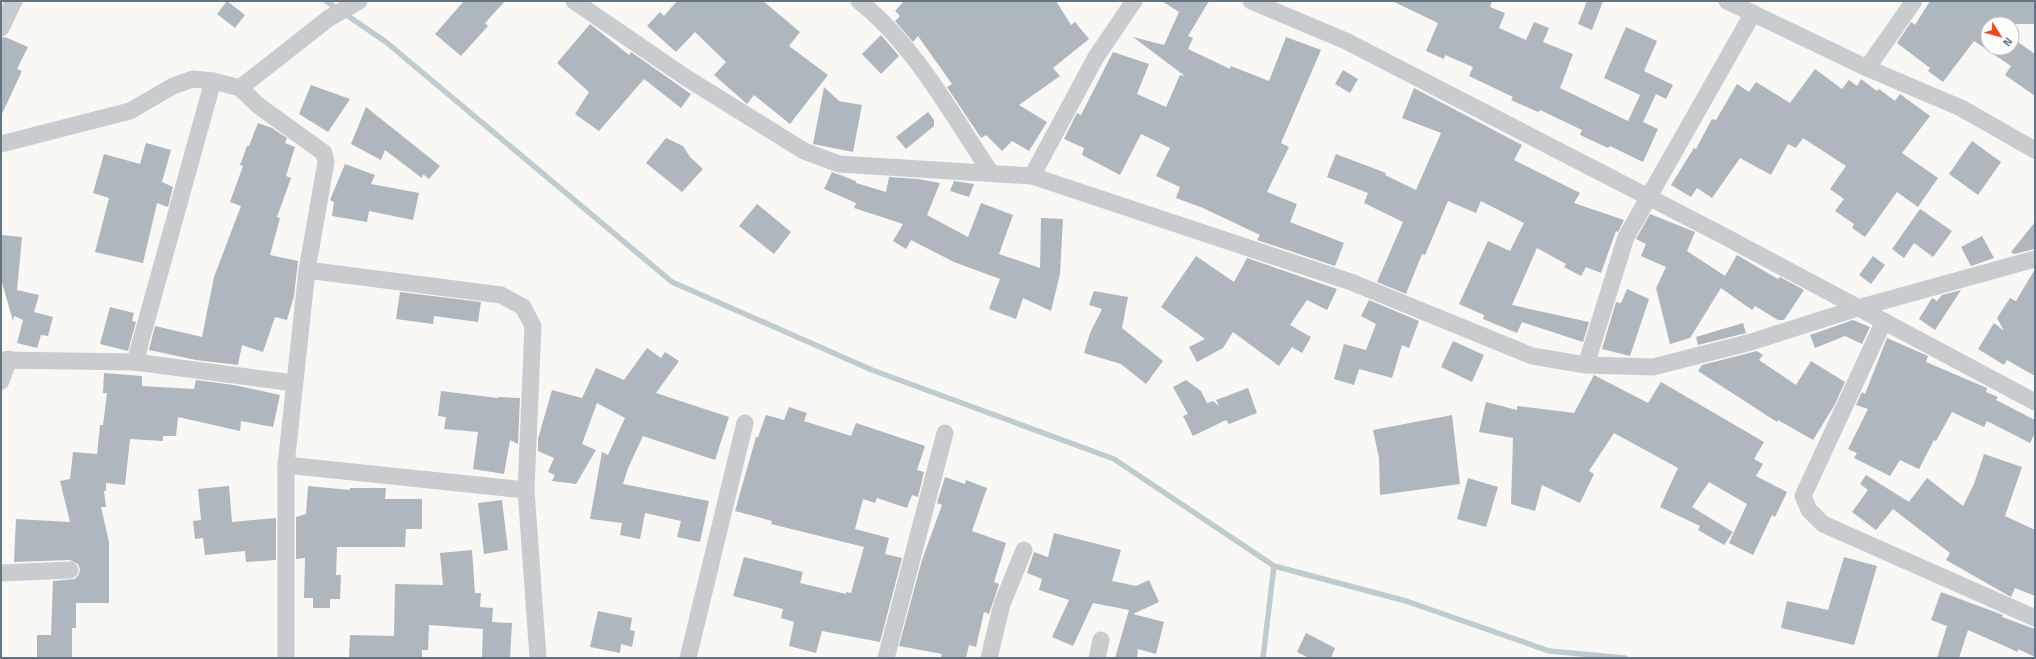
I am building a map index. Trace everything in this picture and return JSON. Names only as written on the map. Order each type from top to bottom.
[{"type":"street","points":[[1,28],[14,1]]},
{"type":"street","points":[[240,88],[329,18],[360,1]]},
{"type":"street","points":[[574,1],[685,77],[804,151],[839,164],[1032,176],[1351,282],[1532,356],[1586,365],[1653,367],[1751,342],[1858,308],[1965,277],[2035,259]]},
{"type":"street","points":[[859,1],[874,12],[918,64],[991,173]]},
{"type":"street","points":[[1032,176],[1096,57],[1134,1]]},
{"type":"street","points":[[1251,1],[1346,41],[1649,197],[2035,402]]},
{"type":"street","points":[[1727,1],[1867,68],[1961,108],[2035,150]]},
{"type":"street","points":[[1867,68],[1914,1]]},
{"type":"street","points":[[1586,365],[1626,237],[1752,13]]},
{"type":"street","points":[[1,144],[130,111],[173,86],[193,79],[213,81],[240,88],[259,106],[324,153],[326,162],[306,270],[286,464],[286,658]]},
{"type":"street","points":[[135,362],[213,81]]},
{"type":"street","points":[[306,270],[500,295],[523,307],[533,326],[526,490],[538,658]]},
{"type":"street","points":[[1884,321],[1803,496],[1810,510],[1823,524],[2035,618]]},
{"type":"street","points":[[1,381],[5,359],[135,362],[294,383]]},
{"type":"street","points":[[688,658],[745,423]]},
{"type":"street","points":[[886,658],[945,433]]},
{"type":"street","points":[[286,464],[526,490]]},
{"type":"street","points":[[989,658],[1002,604],[1024,550]]},
{"type":"street","points":[[1,573],[70,570]]},
{"type":"street","points":[[1097,658],[1101,640]]},
{"type":"building","points":[[227,1],[245,15],[235,28],[217,14]]},
{"type":"building","points":[[464,1],[505,1],[485,23],[488,26],[461,56],[435,34]]},
{"type":"building","points":[[677,1],[763,1],[800,32],[789,46],[828,75],[790,124],[754,95],[747,104],[714,75],[726,62],[695,32],[676,52],[647,26],[660,12],[664,16]]},
{"type":"building","points":[[904,1],[1056,1],[1071,25],[1075,22],[1089,39],[1053,68],[1060,76],[1019,105],[1047,122],[1029,151],[1012,141],[1002,151],[986,135],[981,138],[947,87],[952,84],[918,36],[913,42],[895,21],[900,16],[895,11]]},
{"type":"building","points":[[1162,1],[1209,1],[1188,36],[1193,38],[1188,49],[1230,69],[1231,66],[1269,81],[1286,37],[1321,50],[1281,143],[1289,147],[1267,192],[1297,204],[1290,222],[1344,243],[1335,266],[1257,240],[1260,235],[1203,208],[1176,198],[1180,187],[1156,176],[1170,148],[1141,134],[1120,175],[1082,155],[1084,148],[1064,139],[1077,113],[1081,115],[1113,52],[1149,64],[1137,94],[1166,107],[1180,75],[1185,76],[1133,37],[1164,45],[1179,12]]},
{"type":"building","points":[[1392,1],[1492,1],[1490,7],[1505,13],[1499,28],[1526,40],[1534,22],[1549,28],[1543,42],[1573,54],[1560,88],[1628,121],[1640,95],[1604,78],[1626,27],[1657,41],[1644,71],[1673,85],[1666,99],[1656,94],[1643,122],[1658,129],[1643,162],[1610,146],[1608,148],[1580,135],[1582,130],[1540,110],[1538,112],[1511,100],[1513,97],[1469,76],[1473,67],[1445,55],[1444,59],[1426,51],[1438,23]]},
{"type":"building","points":[[1587,1],[1603,1],[1592,30],[1578,24]]},
{"type":"building","points":[[1930,1],[2035,1],[2035,24],[2020,24],[2020,16],[1980,16],[1980,45],[1974,41],[1943,82],[1928,71],[1930,68],[1897,43],[1911,22],[1915,25]]},
{"type":"building","points":[[590,24],[629,55],[631,52],[691,94],[681,108],[644,79],[599,131],[575,114],[589,92],[557,63]]},
{"type":"building","points":[[881,35],[899,56],[881,74],[862,54]]},
{"type":"building","points":[[5,37],[28,47],[17,69],[22,71],[1,116],[1,38]]},
{"type":"building","points":[[2020,44],[2035,54],[2035,96],[2005,75],[2011,66],[1996,56],[2020,56]]},
{"type":"building","points":[[1815,69],[1842,89],[1849,80],[1857,86],[1861,79],[1877,91],[1879,89],[1895,101],[1900,94],[1930,116],[1902,153],[1938,178],[1918,207],[1897,192],[1865,237],[1852,228],[1854,224],[1835,211],[1844,199],[1830,189],[1846,166],[1803,138],[1796,148],[1788,144],[1771,175],[1740,158],[1712,198],[1697,188],[1691,197],[1671,185],[1694,148],[1696,149],[1712,119],[1716,120],[1737,84],[1749,92],[1756,82],[1790,103]]},
{"type":"building","points":[[1343,70],[1358,79],[1350,93],[1335,84]]},
{"type":"building","points":[[311,85],[350,99],[328,132],[299,114]]},
{"type":"building","points":[[824,87],[839,101],[862,105],[853,152],[813,144]]},
{"type":"building","points":[[1414,88],[1522,145],[1514,160],[1580,193],[1574,203],[1624,220],[1618,232],[1616,231],[1601,273],[1586,267],[1581,276],[1564,267],[1566,264],[1537,248],[1512,305],[1589,322],[1583,342],[1522,322],[1517,333],[1483,319],[1484,315],[1459,304],[1488,241],[1510,251],[1524,223],[1481,201],[1476,213],[1448,201],[1425,255],[1422,254],[1406,294],[1377,282],[1403,222],[1364,203],[1368,193],[1327,177],[1336,154],[1386,173],[1385,175],[1416,190],[1441,133],[1402,118]]},
{"type":"building","points":[[366,107],[440,166],[429,179],[423,174],[422,178],[385,150],[381,160],[351,144]]},
{"type":"building","points":[[928,112],[934,120],[934,126],[906,149],[896,137]]},
{"type":"building","points":[[258,123],[272,128],[287,138],[285,143],[295,147],[286,176],[291,178],[277,217],[280,218],[270,255],[298,261],[294,296],[287,320],[275,317],[263,352],[242,345],[238,365],[196,360],[149,350],[155,326],[202,337],[214,277],[241,206],[230,202],[243,166],[240,165]]},
{"type":"building","points":[[666,138],[683,146],[690,157],[703,169],[682,192],[646,163]]},
{"type":"building","points":[[1972,141],[2001,162],[1978,195],[1949,174]]},
{"type":"building","points":[[146,143],[171,150],[162,182],[173,187],[168,207],[157,203],[143,263],[95,252],[109,198],[93,193],[104,154],[140,164]]},
{"type":"building","points":[[345,164],[375,175],[371,184],[419,193],[413,220],[369,211],[367,222],[332,216],[334,202],[330,200]]},
{"type":"building","points":[[832,172],[856,181],[856,183],[886,192],[889,177],[918,179],[940,183],[927,215],[968,237],[981,203],[1013,215],[999,254],[1040,268],[1041,218],[1063,219],[1060,274],[1051,311],[1023,298],[1016,319],[989,309],[1000,279],[954,262],[911,240],[906,249],[893,241],[903,224],[854,208],[856,203],[824,189]]},
{"type":"building","points":[[954,181],[974,184],[969,197],[950,191]]},
{"type":"building","points":[[757,204],[791,232],[774,254],[739,226]]},
{"type":"building","points":[[1920,209],[1952,231],[1933,257],[1914,243],[1904,258],[1892,249]]},
{"type":"building","points":[[1650,214],[1695,232],[1687,251],[1725,276],[1737,255],[1778,279],[1780,277],[1804,290],[1784,320],[1778,320],[1755,306],[1752,310],[1721,288],[1690,338],[1670,344],[1656,288],[1666,267],[1641,256],[1646,244],[1636,239]]},
{"type":"building","points":[[2035,222],[2035,249],[2014,254],[2011,252]]},
{"type":"building","points":[[1,235],[22,237],[17,290],[39,295],[34,312],[53,317],[48,336],[41,335],[37,348],[17,343],[23,320],[14,316],[13,321],[1,279]]},
{"type":"building","points":[[1982,236],[1994,258],[1971,266],[1961,247]]},
{"type":"building","points":[[1196,256],[1234,282],[1247,258],[1337,289],[1327,310],[1307,300],[1290,325],[1311,337],[1302,353],[1292,347],[1279,366],[1233,332],[1223,348],[1197,362],[1189,347],[1205,339],[1161,307]]},
{"type":"building","points":[[1873,256],[1885,265],[1871,284],[1859,275]]},
{"type":"building","points":[[2035,269],[2035,376],[2007,360],[2004,365],[1978,349],[1994,323],[2004,331],[1997,318],[2010,298],[2016,301]]},
{"type":"building","points":[[1627,289],[1649,299],[1630,356],[1602,349],[1616,302],[1621,303]]},
{"type":"building","points":[[1961,290],[1935,330],[1919,319],[1932,298],[1937,301],[1942,295]]},
{"type":"building","points":[[1094,291],[1128,297],[1122,328],[1163,361],[1146,384],[1121,364],[1084,353],[1090,333],[1102,309],[1089,305]]},
{"type":"building","points":[[400,292],[481,302],[478,322],[434,316],[433,324],[396,319]]},
{"type":"building","points":[[1369,300],[1419,321],[1409,348],[1402,345],[1392,378],[1359,369],[1354,385],[1334,379],[1344,344],[1366,350],[1376,324],[1361,316]]},
{"type":"building","points":[[110,307],[134,313],[132,321],[136,322],[128,351],[100,344]]},
{"type":"building","points":[[1853,320],[1870,327],[1862,344],[1845,336],[1815,348],[1810,335]]},
{"type":"building","points":[[1743,323],[1746,333],[1698,345],[1696,337]]},
{"type":"building","points":[[1887,338],[1928,356],[1926,362],[1987,388],[1986,392],[1998,397],[1996,400],[2035,420],[2035,433],[2030,443],[1987,421],[1984,427],[1952,412],[1936,441],[1934,440],[1919,469],[1900,460],[1890,476],[1854,458],[1857,453],[1848,449],[1868,409],[1856,405],[1862,392],[1865,394]]},
{"type":"building","points":[[1453,341],[1484,355],[1472,382],[1441,367]]},
{"type":"building","points":[[647,348],[661,358],[665,352],[679,361],[656,393],[729,417],[715,460],[643,436],[628,468],[623,484],[709,501],[700,542],[677,537],[681,521],[645,513],[640,539],[620,535],[622,523],[590,519],[602,452],[608,455],[625,418],[597,403],[582,444],[596,450],[576,484],[552,481],[555,475],[548,472],[554,458],[538,451],[538,439],[552,390],[582,398],[596,368],[624,380]]},
{"type":"building","points":[[1757,351],[1763,355],[1759,360],[1796,385],[1811,361],[1845,382],[1834,406],[1813,440],[1778,420],[1777,422],[1698,371],[1702,365]]},
{"type":"building","points":[[104,373],[142,376],[142,386],[194,389],[196,380],[234,385],[280,395],[273,427],[241,421],[240,431],[178,417],[176,436],[163,436],[163,441],[130,439],[125,485],[106,483],[106,491],[104,491],[106,507],[101,507],[109,542],[109,603],[76,603],[76,628],[72,628],[72,658],[37,658],[37,635],[51,635],[53,581],[75,579],[79,574],[80,569],[78,564],[70,560],[14,562],[16,519],[70,522],[60,481],[70,479],[73,452],[97,454],[100,425],[103,425],[107,393],[103,393]]},
{"type":"building","points":[[1594,375],[1648,403],[1661,382],[1764,442],[1754,459],[1763,464],[1756,476],[1787,492],[1775,517],[1772,515],[1753,555],[1729,543],[1747,504],[1709,482],[1692,507],[1733,532],[1724,545],[1698,530],[1700,526],[1660,507],[1678,468],[1614,433],[1589,471],[1594,474],[1580,503],[1542,485],[1535,511],[1511,504],[1513,438],[1479,432],[1486,402],[1517,410],[1517,406],[1574,413]]},
{"type":"building","points":[[1186,380],[1201,391],[1207,403],[1213,401],[1219,406],[1216,400],[1248,388],[1257,413],[1229,424],[1226,420],[1193,436],[1183,416],[1188,414],[1173,387]]},
{"type":"building","points":[[441,391],[498,398],[520,398],[518,444],[510,440],[504,474],[473,469],[478,432],[444,429],[446,417],[438,416]]},
{"type":"building","points":[[789,407],[807,413],[804,421],[851,436],[856,423],[925,446],[917,470],[924,472],[918,497],[912,495],[907,508],[877,498],[875,503],[863,499],[855,529],[889,538],[885,554],[902,558],[880,642],[822,631],[816,653],[789,646],[794,622],[781,618],[783,609],[733,596],[744,557],[803,572],[800,583],[846,594],[846,592],[851,593],[864,547],[771,524],[772,521],[735,511],[756,437],[758,437],[766,415],[784,420]]},
{"type":"building","points":[[1452,415],[1460,484],[1380,495],[1379,458],[1373,430]]},
{"type":"building","points":[[1984,454],[2022,467],[2005,516],[2035,530],[2035,596],[2015,588],[2011,597],[1946,560],[1950,553],[1893,509],[1876,530],[1852,512],[1868,490],[1860,484],[1866,475],[1909,502],[1927,478],[1963,506],[1974,484]]},
{"type":"building","points":[[945,477],[965,484],[966,480],[987,488],[972,531],[1006,543],[994,582],[999,584],[989,614],[984,612],[976,647],[969,645],[966,658],[941,658],[942,654],[899,646],[922,560],[942,505],[937,503]]},
{"type":"building","points":[[1468,478],[1498,487],[1486,527],[1457,519]]},
{"type":"building","points":[[229,486],[232,522],[276,518],[276,560],[246,562],[245,551],[205,555],[203,538],[195,539],[193,521],[201,520],[198,489]]},
{"type":"building","points":[[308,486],[350,490],[350,488],[386,488],[385,499],[422,499],[422,529],[406,529],[405,547],[337,547],[336,575],[341,575],[340,599],[330,599],[330,608],[313,608],[313,598],[304,598],[305,558],[296,559],[296,517],[306,514]]},
{"type":"building","points":[[502,500],[508,550],[484,554],[478,503]]},
{"type":"building","points":[[1054,533],[1121,550],[1112,581],[1136,586],[1149,580],[1159,602],[1133,614],[1164,622],[1156,654],[1138,649],[1137,658],[1115,658],[1129,610],[1093,603],[1073,646],[1052,637],[1069,600],[1039,590],[1042,579],[1027,573],[1034,552],[1048,557]]},
{"type":"building","points":[[472,550],[475,593],[481,593],[480,607],[493,608],[492,622],[512,623],[510,658],[482,658],[483,629],[429,625],[428,650],[422,650],[422,658],[349,657],[350,635],[394,636],[395,584],[443,585],[440,553]]},
{"type":"building","points":[[1844,557],[1877,566],[1854,645],[1781,628],[1787,601],[1828,610]]},
{"type":"building","points":[[1941,592],[2003,615],[2002,617],[2035,629],[2035,657],[2018,649],[2018,652],[1968,630],[1959,658],[1937,658],[1947,626],[1931,620]]},
{"type":"building","points":[[598,611],[632,618],[630,630],[635,631],[632,647],[621,644],[620,653],[590,647]]},
{"type":"building","points":[[1306,633],[1335,648],[1331,658],[1309,658],[1297,652]]},
{"type":"waterway","points":[[326,1],[386,42],[672,282],[872,370],[1114,459],[1274,566],[1406,601],[1549,651],[1625,658]]},
{"type":"waterway","points":[[1263,658],[1274,566]]}]
